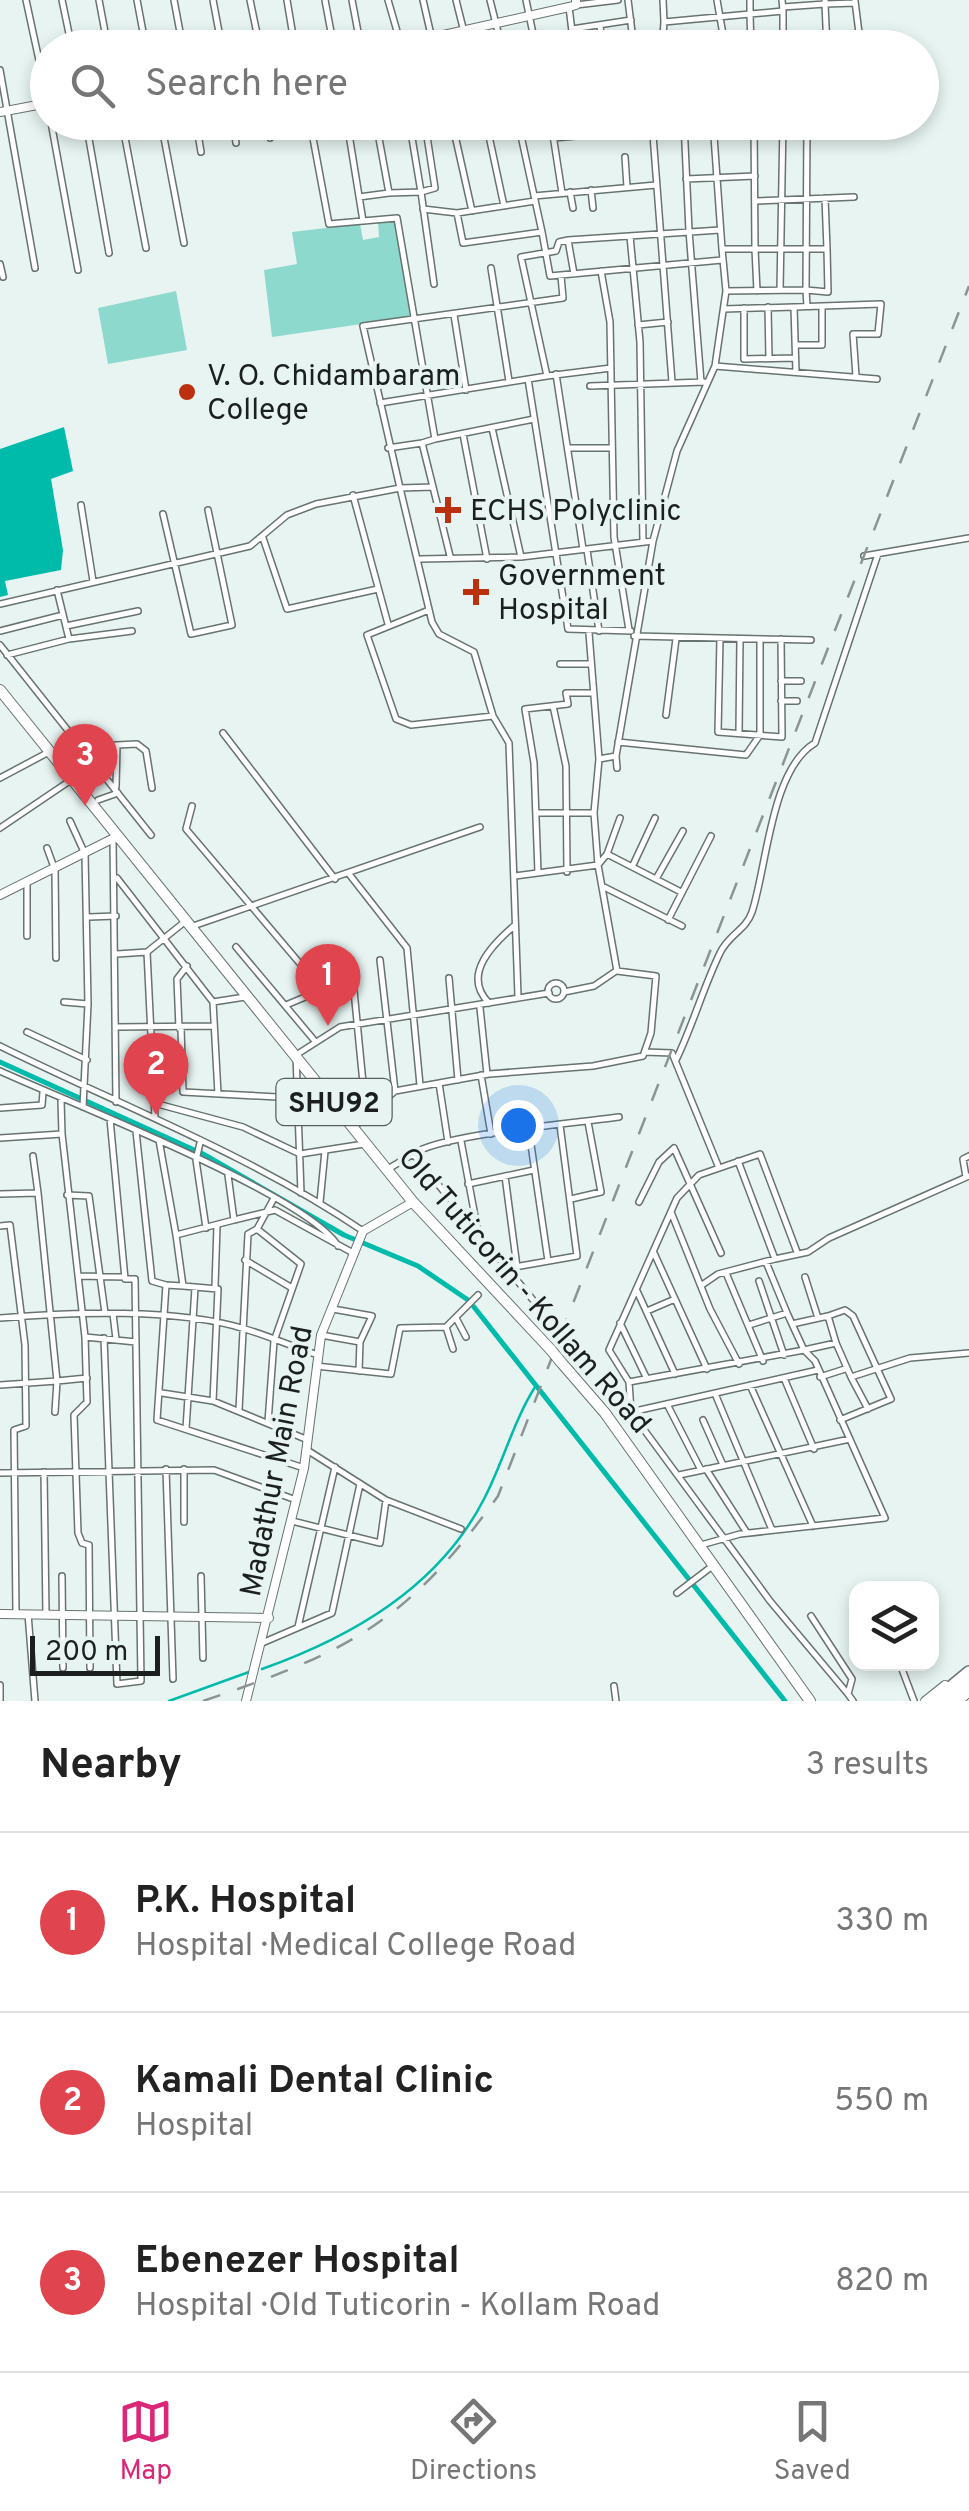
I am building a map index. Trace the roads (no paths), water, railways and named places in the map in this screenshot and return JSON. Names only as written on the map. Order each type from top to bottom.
[{"type":"highway","points":[[934,1701],[969,1668]]},
{"type":"highway","points":[[947,1701],[969,1682]]},
{"type":"main road","points":[[0,679],[76,778],[115,838],[192,923]]},
{"type":"main road","points":[[0,690],[50,751],[98,800],[192,923]]},
{"type":"main road","name":"Old Tuticorin - Kollam Road","points":[[192,923],[414,1202],[605,1412],[711,1567],[810,1701]]},
{"type":"street","points":[[26,0],[32,30]]},
{"type":"street","points":[[62,0],[68,30]]},
{"type":"street","points":[[99,0],[105,30]]},
{"type":"street","points":[[137,0],[143,30]]},
{"type":"street","points":[[174,0],[180,30]]},
{"type":"street","points":[[213,0],[219,30]]},
{"type":"street","points":[[250,0],[256,30]]},
{"type":"street","points":[[287,0],[292,30]]},
{"type":"street","points":[[325,0],[331,30]]},
{"type":"street","points":[[352,0],[358,30]]},
{"type":"street","points":[[388,0],[392,30]]},
{"type":"street","points":[[423,0],[430,30]]},
{"type":"street","points":[[456,0],[464,30],[574,4],[618,0]]},
{"type":"street","points":[[490,0],[498,30]]},
{"type":"street","points":[[526,0],[533,30]]},
{"type":"street","points":[[628,0],[632,30]]},
{"type":"street","points":[[663,0],[663,30]]},
{"type":"street","points":[[717,0],[721,30]]},
{"type":"street","points":[[750,0],[750,30]]},
{"type":"street","points":[[664,22],[750,14],[782,6],[855,1],[858,30]]},
{"type":"street","points":[[825,2],[826,30]]},
{"type":"street","points":[[574,4],[572,29],[631,20]]},
{"type":"street","points":[[600,25],[601,30]]},
{"type":"street","points":[[0,70],[4,111],[35,268]]},
{"type":"street","points":[[4,111],[30,106]]},
{"type":"street","points":[[54,140],[76,267]]},
{"type":"street","points":[[89,140],[109,253]]},
{"type":"street","points":[[125,140],[146,248]]},
{"type":"street","points":[[164,140],[184,243]]},
{"type":"street","points":[[199,140],[201,152]]},
{"type":"street","points":[[313,140],[329,224],[398,218],[435,439]]},
{"type":"street","points":[[350,140],[363,221]]},
{"type":"street","points":[[379,140],[389,193]]},
{"type":"street","points":[[412,140],[434,284]]},
{"type":"street","points":[[359,197],[435,188],[428,140]]},
{"type":"street","points":[[456,140],[472,211]]},
{"type":"street","points":[[490,140],[504,206]]},
{"type":"street","points":[[522,140],[550,276],[722,260]]},
{"type":"street","points":[[554,140],[573,208]]},
{"type":"street","points":[[653,140],[672,382]]},
{"type":"street","points":[[685,140],[704,382]]},
{"type":"street","points":[[617,768],[632,633],[677,451],[704,382],[715,366],[724,308],[726,291],[713,140]]},
{"type":"street","points":[[754,140],[757,291]]},
{"type":"street","points":[[780,290],[783,140]]},
{"type":"street","points":[[807,306],[808,140]]},
{"type":"street","points":[[624,156],[628,186]]},
{"type":"street","points":[[686,179],[754,176]]},
{"type":"street","points":[[423,209],[457,214],[566,192],[656,185]]},
{"type":"street","points":[[591,190],[593,208]]},
{"type":"street","points":[[755,201],[854,197]]},
{"type":"street","points":[[726,291],[828,292],[826,198]]},
{"type":"street","points":[[457,214],[463,243],[542,232]]},
{"type":"street","points":[[546,376],[521,257],[547,252],[568,240],[720,230]]},
{"type":"street","points":[[630,236],[641,382],[642,542]]},
{"type":"street","points":[[568,240],[574,274]]},
{"type":"street","points":[[722,249],[828,249]]},
{"type":"street","points":[[0,264],[3,277]]},
{"type":"street","points":[[491,268],[510,381]]},
{"type":"street","points":[[601,270],[608,305],[615,546],[632,633]]},
{"type":"street","points":[[518,996],[509,743],[494,716],[474,652],[438,634],[429,610],[420,559],[388,448],[363,326],[563,298],[562,276]]},
{"type":"street","points":[[724,308],[881,304],[878,334],[854,334],[856,378]]},
{"type":"street","points":[[794,306],[796,372]]},
{"type":"street","points":[[795,344],[822,344],[822,306]]},
{"type":"street","points":[[744,307],[744,359],[795,358]]},
{"type":"street","points":[[768,307],[769,358]]},
{"type":"street","points":[[454,315],[466,390]]},
{"type":"street","points":[[638,325],[668,322]]},
{"type":"street","points":[[715,366],[878,379]]},
{"type":"street","points":[[380,404],[611,368]]},
{"type":"street","points":[[556,374],[598,632]]},
{"type":"street","points":[[528,379],[568,630],[676,638],[811,640]]},
{"type":"street","points":[[590,386],[704,382]]},
{"type":"street","points":[[388,448],[534,419]]},
{"type":"street","points":[[492,428],[522,558]]},
{"type":"street","points":[[463,434],[487,559]]},
{"type":"street","points":[[422,443],[450,556]]},
{"type":"street","points":[[568,448],[612,448]]},
{"type":"street","points":[[0,604],[250,546],[287,516],[352,495],[433,487]]},
{"type":"street","points":[[352,495],[388,624]]},
{"type":"street","points":[[81,506],[93,581]]},
{"type":"street","points":[[163,514],[190,634],[232,625],[208,510]]},
{"type":"street","points":[[262,538],[286,610],[378,588]]},
{"type":"street","points":[[864,556],[969,538]]},
{"type":"street","points":[[420,559],[522,558],[654,541]]},
{"type":"street","points":[[676,1060],[719,954],[728,937],[747,925],[753,910],[770,828],[793,768],[803,750],[815,743],[878,554]]},
{"type":"street","points":[[57,590],[69,640]]},
{"type":"street","points":[[429,610],[368,635],[402,724],[494,716]]},
{"type":"street","points":[[66,626],[138,612]]},
{"type":"street","points":[[0,631],[63,615]]},
{"type":"street","points":[[7,655],[69,640],[132,632]]},
{"type":"street","points":[[589,633],[599,759],[594,813],[598,865],[617,971]]},
{"type":"street","points":[[666,715],[676,638]]},
{"type":"street","points":[[720,638],[718,732],[782,737],[781,639]]},
{"type":"street","points":[[739,734],[740,639]]},
{"type":"street","points":[[618,742],[746,755],[760,735],[760,639]]},
{"type":"street","points":[[0,645],[151,835]]},
{"type":"street","points":[[560,664],[591,664]]},
{"type":"street","points":[[781,681],[801,681]]},
{"type":"street","points":[[538,873],[537,813],[526,708],[568,704],[566,693],[593,692]]},
{"type":"street","points":[[781,702],[797,700]]},
{"type":"street","points":[[553,705],[566,766],[567,872]]},
{"type":"street","points":[[223,733],[335,879]]},
{"type":"street","points":[[117,745],[117,791]]},
{"type":"street","points":[[80,747],[144,746],[152,788]]},
{"type":"street","points":[[0,778],[50,751]]},
{"type":"street","points":[[599,759],[616,756]]},
{"type":"street","points":[[0,828],[76,778]]},
{"type":"street","points":[[98,800],[117,791]]},
{"type":"street","points":[[192,806],[186,829],[302,966]]},
{"type":"street","points":[[537,813],[594,813]]},
{"type":"street","points":[[514,876],[598,865],[607,854],[620,818]]},
{"type":"street","points":[[633,866],[655,818]]},
{"type":"street","points":[[70,821],[85,854],[85,1099]]},
{"type":"street","points":[[116,954],[147,952],[192,923],[335,879],[480,828]]},
{"type":"street","points":[[656,878],[683,831]]},
{"type":"street","points":[[668,920],[711,836]]},
{"type":"street","points":[[0,896],[115,838],[116,1102]]},
{"type":"street","points":[[47,848],[56,870],[56,958]]},
{"type":"street","points":[[607,854],[681,892]]},
{"type":"street","points":[[349,874],[407,948],[420,1085]]},
{"type":"street","points":[[115,876],[213,1002],[218,1094]]},
{"type":"street","points":[[27,883],[27,936]]},
{"type":"street","points":[[602,887],[682,926]]},
{"type":"street","points":[[87,916],[116,916]]},
{"type":"street","points":[[490,1002],[482,996],[478,976],[482,960],[515,925]]},
{"type":"street","points":[[236,947],[314,1040]]},
{"type":"street","points":[[147,952],[155,1116]]},
{"type":"street","points":[[351,960],[363,1083]]},
{"type":"street","points":[[380,960],[388,1022],[388,1060],[395,1091]]},
{"type":"street","points":[[188,966],[177,978],[183,1092],[297,1098]]},
{"type":"street","points":[[300,1193],[296,1054],[314,1040],[357,1024],[480,1007],[518,996],[548,993],[557,999],[564,992],[594,986],[617,971],[656,976],[645,1052]]},
{"type":"street","points":[[449,978],[458,1080]]},
{"type":"street","points":[[548,993],[556,983],[564,992]]},
{"type":"street","points":[[286,1005],[354,984]]},
{"type":"street","points":[[213,1002],[246,993]]},
{"type":"street","points":[[64,1002],[88,1004]]},
{"type":"street","points":[[480,1007],[491,1134]]},
{"type":"street","points":[[117,1027],[214,1026]]},
{"type":"street","points":[[27,1032],[86,1060]]},
{"type":"street","points":[[0,1046],[110,1119],[320,1202],[362,1233],[414,1202]]},
{"type":"street","points":[[354,1127],[395,1091],[420,1085],[593,1066],[645,1052],[672,1053],[719,1168]]},
{"type":"street","points":[[0,1071],[61,1100],[116,1102],[155,1116],[228,1176],[324,1228],[338,1246]]},
{"type":"street","points":[[438,1083],[448,1142]]},
{"type":"street","points":[[0,1108],[42,1105],[43,1092]]},
{"type":"street","points":[[61,1100],[66,1195],[85,1336],[87,1402],[74,1415],[74,1473],[78,1532],[82,1543],[89,1545],[90,1668]]},
{"type":"street","points":[[154,1103],[243,1127],[300,1154],[367,1144]]},
{"type":"street","points":[[388,1169],[424,1146],[619,1117]]},
{"type":"street","points":[[110,1119],[114,1204],[125,1277]]},
{"type":"street","points":[[571,1199],[601,1192],[588,1121]]},
{"type":"street","points":[[513,1268],[577,1256],[560,1125]]},
{"type":"street","points":[[529,1130],[548,1261]]},
{"type":"street","points":[[136,1131],[152,1281],[215,1286]]},
{"type":"street","points":[[0,1138],[62,1134]]},
{"type":"street","points":[[159,1140],[183,1286]]},
{"type":"street","points":[[461,1140],[478,1230]]},
{"type":"street","points":[[640,1202],[670,1147],[722,1254]]},
{"type":"street","points":[[198,1151],[206,1228]]},
{"type":"street","points":[[320,1202],[325,1151]]},
{"type":"street","points":[[413,1154],[513,1268],[538,1306]]},
{"type":"street","points":[[797,1252],[760,1154],[699,1175],[670,1212],[609,1350],[629,1382],[630,1412],[726,1536],[770,1601],[853,1701]]},
{"type":"street","points":[[34,1156],[53,1313],[57,1381],[54,1412]]},
{"type":"street","points":[[702,1285],[726,1272],[797,1252],[968,1176],[962,1159],[969,1156]]},
{"type":"street","points":[[738,1161],[776,1259]]},
{"type":"street","points":[[468,1184],[534,1170]]},
{"type":"street","points":[[228,1176],[234,1220]]},
{"type":"street","points":[[506,1176],[513,1268]]},
{"type":"street","points":[[0,1194],[38,1193]]},
{"type":"street","points":[[66,1195],[90,1196],[105,1313]]},
{"type":"street","points":[[239,1410],[248,1234],[257,1229],[273,1200]]},
{"type":"street","points":[[176,1235],[268,1210],[354,1252]]},
{"type":"street","points":[[670,1212],[739,1364]]},
{"type":"street","points":[[0,1226],[10,1225],[26,1382],[26,1426],[14,1430],[16,1613]]},
{"type":"street","points":[[213,1401],[218,1325],[217,1226]]},
{"type":"street","points":[[257,1229],[301,1261],[274,1340],[268,1422]]},
{"type":"street","name":"Madathur Main Road","points":[[246,1701],[304,1468],[320,1335],[362,1233]]},
{"type":"street","points":[[653,1252],[707,1368]]},
{"type":"street","points":[[245,1260],[292,1288]]},
{"type":"street","points":[[698,1546],[746,1533],[885,1518],[766,1262]]},
{"type":"street","points":[[726,1272],[763,1361]]},
{"type":"street","points":[[79,1276],[136,1279],[141,1681],[117,1684],[104,1338]]},
{"type":"street","points":[[805,1277],[818,1318]]},
{"type":"street","points":[[758,1281],[784,1355]]},
{"type":"street","points":[[166,1285],[162,1393],[157,1420],[304,1468]]},
{"type":"street","points":[[186,1429],[196,1286]]},
{"type":"street","points":[[636,1290],[675,1374]]},
{"type":"street","points":[[316,1366],[391,1374],[400,1328],[446,1327],[478,1296]]},
{"type":"street","points":[[647,1311],[675,1298]]},
{"type":"street","points":[[330,1308],[372,1316],[360,1342],[358,1371]]},
{"type":"street","points":[[792,1324],[846,1310],[853,1316],[891,1399],[840,1420]]},
{"type":"street","points":[[0,1318],[105,1313],[194,1321],[243,1328],[318,1354]]},
{"type":"street","points":[[749,1325],[788,1313]]},
{"type":"street","points":[[113,1314],[116,1339]]},
{"type":"street","points":[[828,1316],[846,1369],[868,1409]]},
{"type":"street","points":[[456,1318],[466,1337]]},
{"type":"street","points":[[619,1321],[647,1379]]},
{"type":"street","points":[[446,1327],[452,1348]]},
{"type":"street","points":[[320,1335],[360,1342]]},
{"type":"street","points":[[85,1336],[136,1342]]},
{"type":"street","points":[[629,1382],[763,1361],[836,1343]]},
{"type":"street","points":[[851,1378],[910,1358],[969,1352]]},
{"type":"street","points":[[630,1412],[716,1396],[783,1378],[846,1369]]},
{"type":"street","points":[[0,1385],[87,1378]]},
{"type":"street","points":[[783,1378],[814,1449]]},
{"type":"street","points":[[750,1385],[813,1526]]},
{"type":"street","points":[[162,1393],[213,1401],[268,1422],[386,1500],[461,1529]]},
{"type":"street","points":[[716,1396],[742,1463],[762,1497],[772,1530]]},
{"type":"street","points":[[668,1406],[746,1533]]},
{"type":"street","points":[[702,1420],[723,1466]]},
{"type":"street","points":[[679,1475],[850,1439]]},
{"type":"street","points":[[298,1628],[335,1467]]},
{"type":"street","points":[[166,1469],[173,1679]]},
{"type":"street","points":[[184,1469],[184,1522]]},
{"type":"street","points":[[0,1472],[214,1470],[296,1500]]},
{"type":"street","points":[[44,1471],[46,1614]]},
{"type":"street","points":[[262,1643],[332,1614],[360,1484]]},
{"type":"street","points":[[292,1520],[380,1543],[386,1500]]},
{"type":"street","points":[[677,1593],[711,1567]]},
{"type":"street","points":[[62,1576],[63,1668]]},
{"type":"street","points":[[202,1576],[203,1658]]},
{"type":"street","points":[[0,1614],[204,1614],[269,1618]]},
{"type":"street","points":[[28,1614],[35,1701]]},
{"type":"street","points":[[811,1616],[852,1679],[848,1694]]},
{"type":"street","points":[[925,1701],[969,1668]]},
{"type":"street","points":[[903,1671],[914,1701]]},
{"type":"street","points":[[0,1685],[0,1701]]},
{"type":"street","points":[[614,1686],[616,1701]]},
{"type":"street","points":[[958,1701],[969,1692]]},
{"type":"waterway","points":[[0,1062],[203,1154],[344,1235],[418,1266],[468,1300]]},
{"type":"waterway","points":[[474,1307],[785,1701]]},
{"type":"waterway","points":[[262,1669],[360,1624],[418,1583],[443,1558],[484,1499],[535,1387]]},
{"type":"waterway","points":[[169,1701],[249,1672]]},
{"type":"railway","points":[[203,1701],[297,1666],[371,1628],[434,1575],[498,1496],[969,286]]},
{"type":"place","name":"V. O. Chidambaram College","points":[[187,392]]},
{"type":"place","name":"ECHS Polyclinic","points":[[448,510]]},
{"type":"place","name":"Government Hospital","points":[[476,592]]},
{"type":"place","name":"Ebenezer Hospital","points":[[85,806]]},
{"type":"place","name":"P.K. Hospital","points":[[328,1026]]},
{"type":"place","name":"Kamali Dental Clinic","points":[[156,1115]]}]
